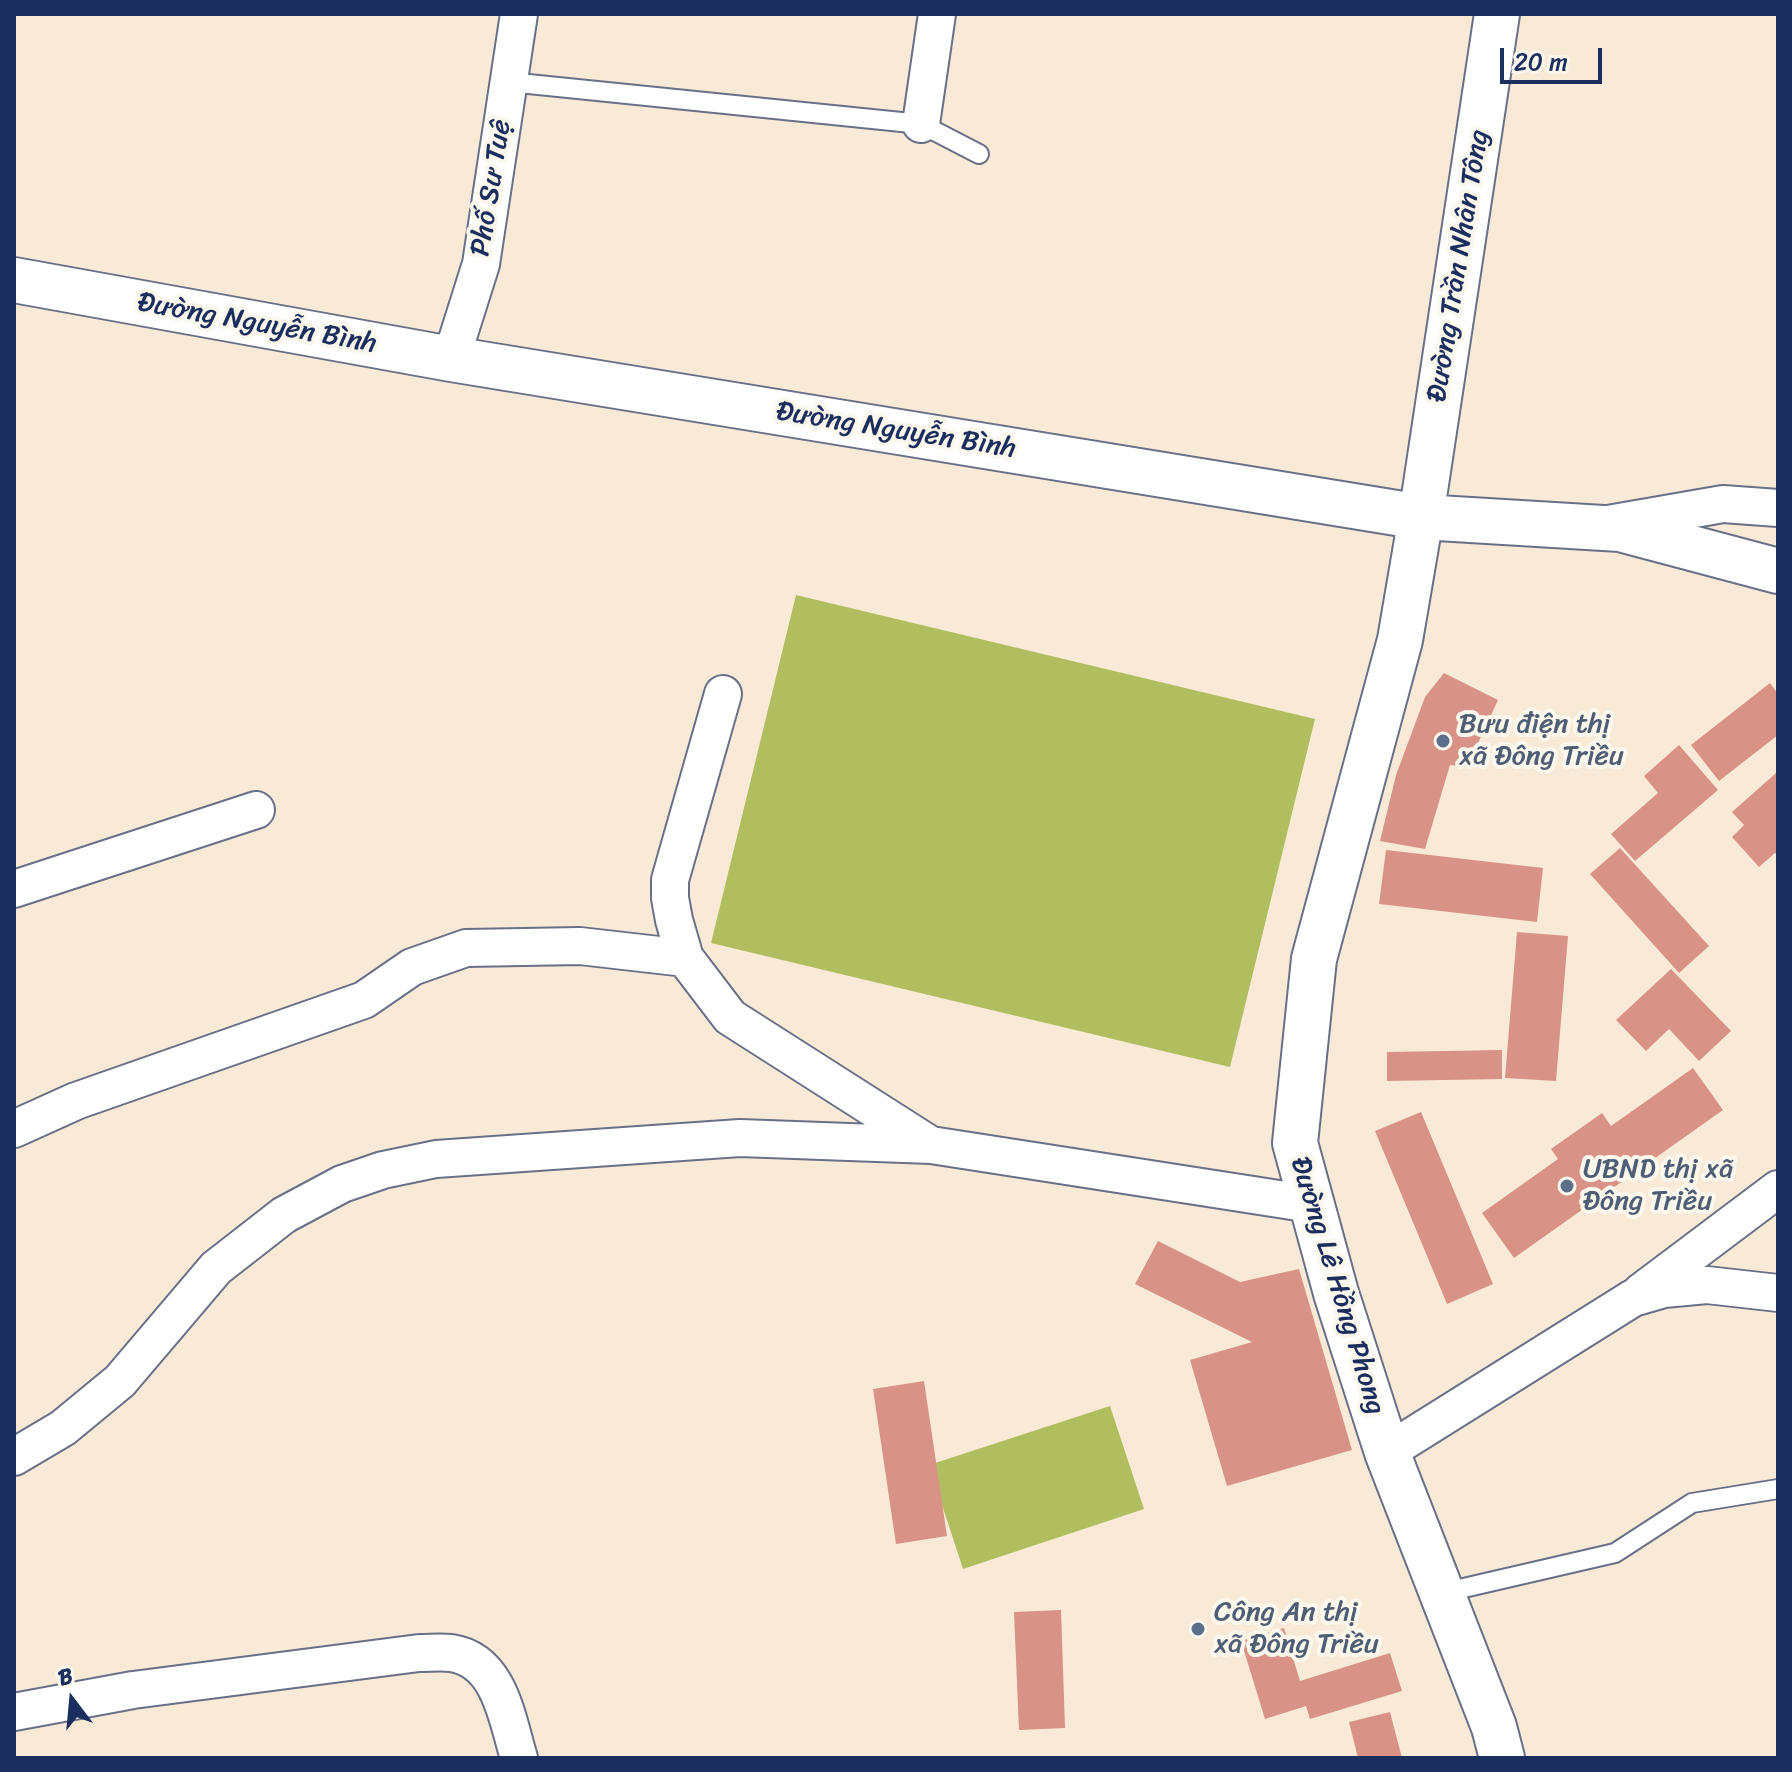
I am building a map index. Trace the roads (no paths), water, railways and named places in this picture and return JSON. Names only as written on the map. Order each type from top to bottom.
[{"type":"street","name":"Phố Sư Tuệ","points":[[451,359],[481,264],[519,14]]},
{"type":"street","points":[[921,124],[937,14]]},
{"type":"street","name":"Đường Trần Nhân Tông","points":[[1421,517],[1497,14]]},
{"type":"street","name":"Đường Nguyễn Bình","points":[[14,280],[451,359],[1421,517],[1620,529],[1778,571]]},
{"type":"street","points":[[1591,527],[1723,504],[1778,508]]},
{"type":"street","name":"Đường Lê Hồng Phong","points":[[1421,517],[1400,640],[1314,959],[1295,1143],[1336,1293],[1387,1452],[1494,1727],[1502,1758]]},
{"type":"street","points":[[723,694],[670,880],[674,920],[685,958],[730,1017],[931,1145]]},
{"type":"street","points":[[14,889],[256,810]]},
{"type":"street","points":[[14,1129],[76,1101],[364,1000],[412,967],[466,948],[580,946],[685,958]]},
{"type":"street","points":[[14,1457],[63,1428],[120,1381],[216,1268],[284,1215],[342,1184],[383,1170],[436,1159],[740,1138],[931,1145],[1311,1204]]},
{"type":"street","points":[[1387,1452],[1633,1298],[1778,1189]]},
{"type":"street","points":[[1633,1298],[1664,1289],[1707,1285],[1778,1293]]},
{"type":"street","points":[[14,1712],[133,1690],[419,1653],[453,1653],[473,1660],[489,1674],[500,1694],[519,1758]]},
{"type":"lane","points":[[509,82],[921,124],[979,154]]},
{"type":"lane","points":[[1442,1593],[1615,1553],[1692,1503],[1778,1489]]},
{"type":"place","name":"Bưu điện thị xã Đông Triều","points":[[1443,741]]},
{"type":"place","name":"UBND thị xã Đông Triều","points":[[1567,1186]]},
{"type":"place","name":"Công An thị xã Đông Triều","points":[[1198,1629]]}]
